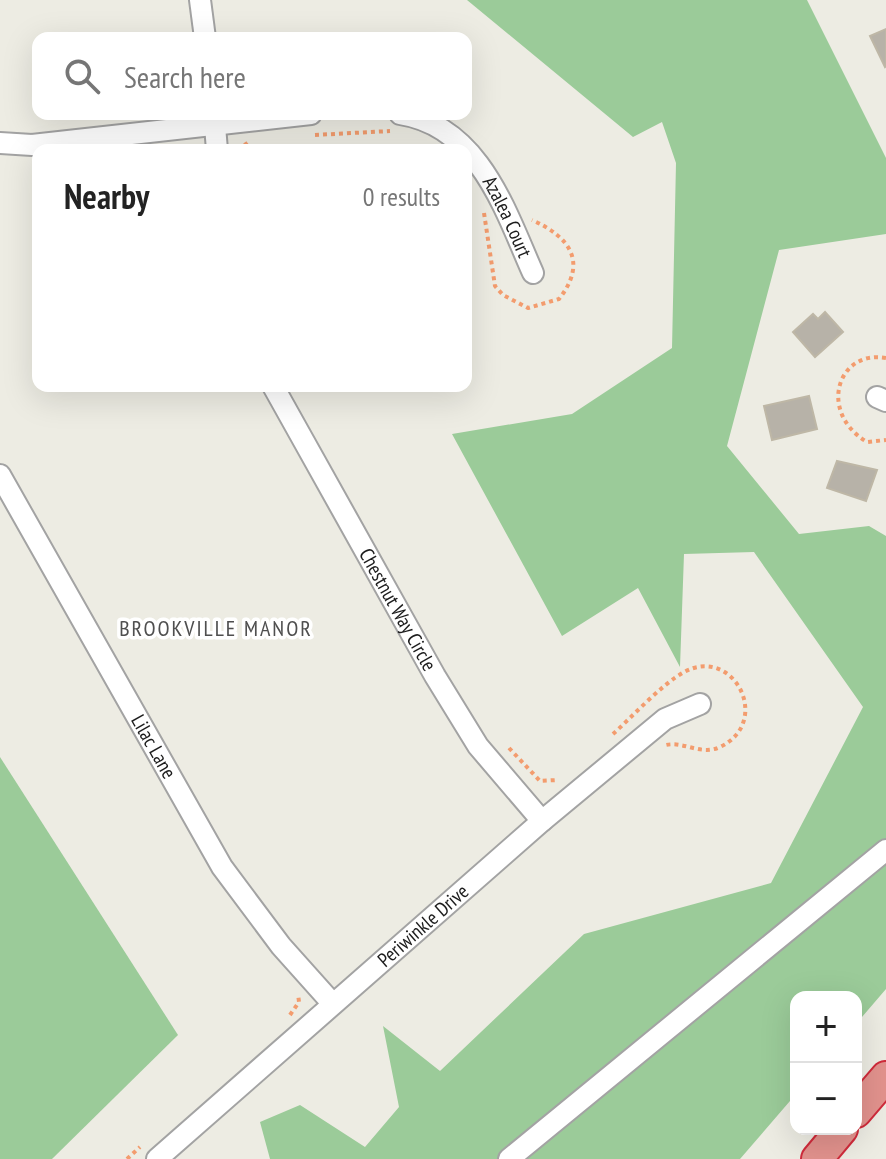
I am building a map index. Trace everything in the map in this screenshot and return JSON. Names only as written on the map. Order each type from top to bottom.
[{"type":"highway","points":[[862,1105],[886,1077]]},
{"type":"highway","points":[[817,1159],[837,1135]]},
{"type":"street","points":[[200,0],[204,32]]},
{"type":"street","points":[[39,144],[207,120]]},
{"type":"street","points":[[214,120],[216,144]]},
{"type":"street","points":[[234,120],[312,124]]},
{"type":"street","name":"Azalea Court","points":[[398,123],[447,131],[461,144]]},
{"type":"street","points":[[0,143],[32,145]]},
{"type":"street","name":"Azalea Court","points":[[472,154],[501,200],[533,273]]},
{"type":"street","name":"Chestnut Way Circle","points":[[276,392],[442,688],[478,746],[542,821]]},
{"type":"street","name":"Lilac Lane","points":[[0,475],[222,867],[281,946],[332,1003]]},
{"type":"street","name":"Periwinkle Drive","points":[[157,1159],[542,821],[665,719],[700,704]]},
{"type":"street","points":[[509,1159],[886,850]]},
{"type":"path","points":[[312,124],[382,129],[398,123]]},
{"type":"path","points":[[247,144],[251,141]]},
{"type":"path","points":[[886,358],[856,364],[837,390],[838,411],[847,427],[867,442],[886,440]]},
{"type":"path","points":[[280,1024],[299,1002],[296,989]]},
{"type":"path","points":[[127,1159],[150,1139]]},
{"type":"green space","points":[[467,0],[807,0],[886,158],[886,234],[779,250],[727,446],[799,534],[869,526],[886,536],[886,989],[862,1017],[862,991],[790,991],[790,1101],[740,1159],[270,1159],[260,1122],[300,1105],[365,1147],[399,1107],[383,1026],[440,1071],[584,934],[771,883],[863,707],[754,552],[684,554],[680,667],[638,588],[562,636],[452,434],[572,414],[672,348],[676,163],[662,122],[633,137]]},
{"type":"green space","points":[[0,757],[178,1035],[52,1159],[0,1159]]},
{"type":"building","points":[[886,29],[886,66],[885,67],[870,36]]},
{"type":"building","points":[[825,312],[843,332],[815,357],[793,332],[813,314],[818,319]]},
{"type":"building","points":[[809,396],[817,429],[772,440],[764,406]]},
{"type":"building","points":[[837,461],[877,470],[866,501],[827,488]]},
{"type":"district","name":"BROOKVILLE MANOR","points":[[216,628]]}]
